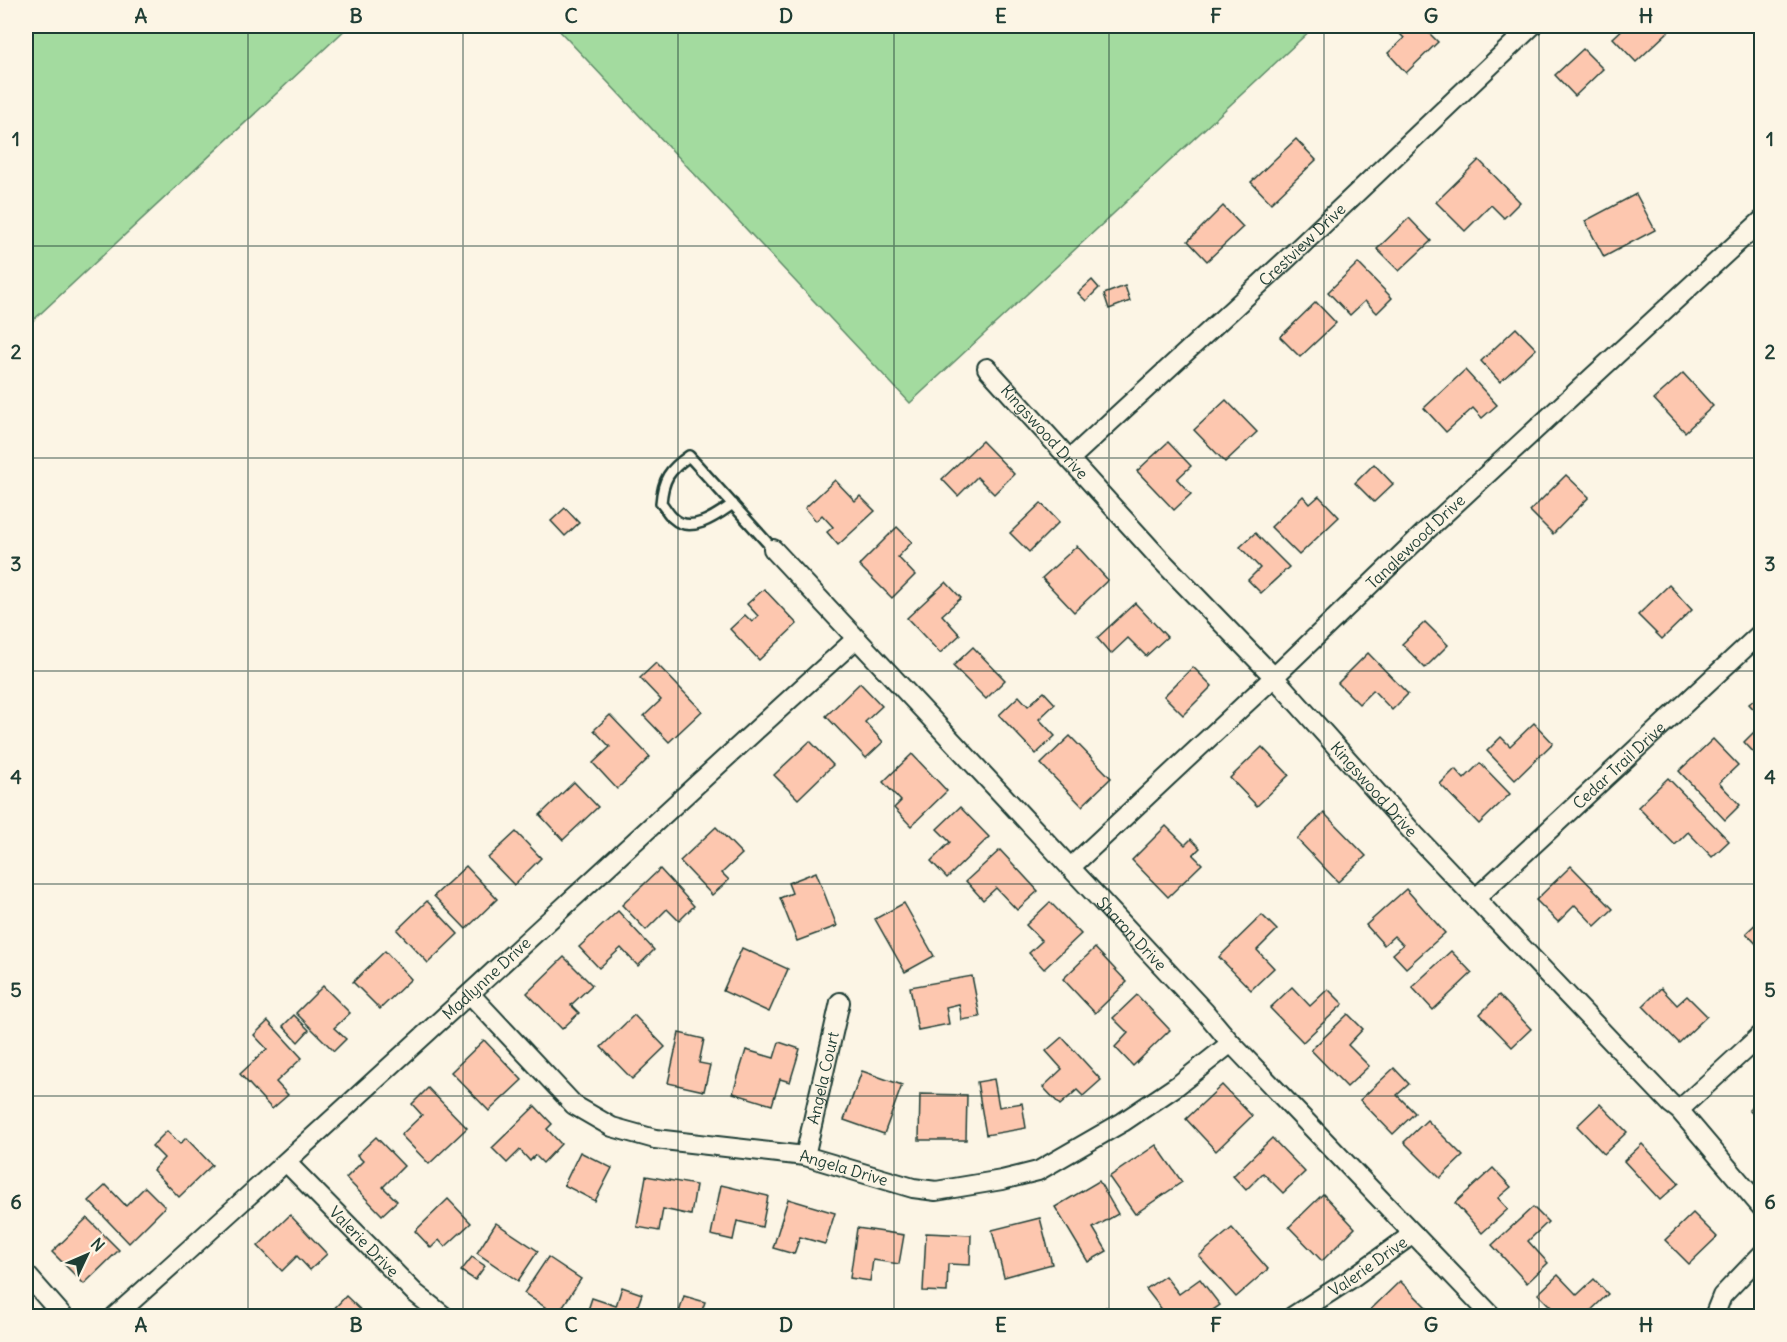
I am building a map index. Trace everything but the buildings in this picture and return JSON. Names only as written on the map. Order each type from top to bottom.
[{"type":"street","name":"Crestview Drive","points":[[1070,459],[1287,259],[1532,26]]},
{"type":"street","name":"Tanglewood Drive","points":[[1071,867],[1428,529],[1761,220]]},
{"type":"street","name":"Kingswood Drive","points":[[987,368],[1160,559],[1274,677],[1415,835],[1679,1110],[1761,1208]]},
{"type":"street","name":"Sharon Drive","points":[[773,549],[1071,867],[1231,1043],[1492,1317]]},
{"type":"street","name":"Cedar Trail Drive","points":[[1476,898],[1761,632]]},
{"type":"street","name":"Madlynne Drive","points":[[115,1317],[287,1163],[856,639]]},
{"type":"street","name":"Angela Drive","points":[[470,994],[574,1105],[612,1127],[655,1139],[805,1156],[913,1188],[936,1191],[1038,1172],[1123,1122],[1178,1085],[1231,1043]]},
{"type":"street","name":"Angela Court","points":[[805,1156],[840,1002]]},
{"type":"street","points":[[1679,1110],[1761,1034]]},
{"type":"street","name":"Valerie Drive","points":[[287,1163],[415,1293],[444,1317]]},
{"type":"street","name":"Valerie Drive","points":[[1293,1317],[1413,1234]]},
{"type":"street","points":[[1714,1317],[1722,1296],[1761,1254]]},
{"type":"street","points":[[26,1274],[63,1317]]},
{"type":"lane","points":[[733,504],[708,521],[689,525],[674,519],[661,503],[663,483],[678,464],[689,456],[733,504],[773,549]]},
{"type":"green space","points":[[26,26],[349,26],[26,327]]},
{"type":"green space","points":[[555,26],[1315,26],[910,403]]}]
